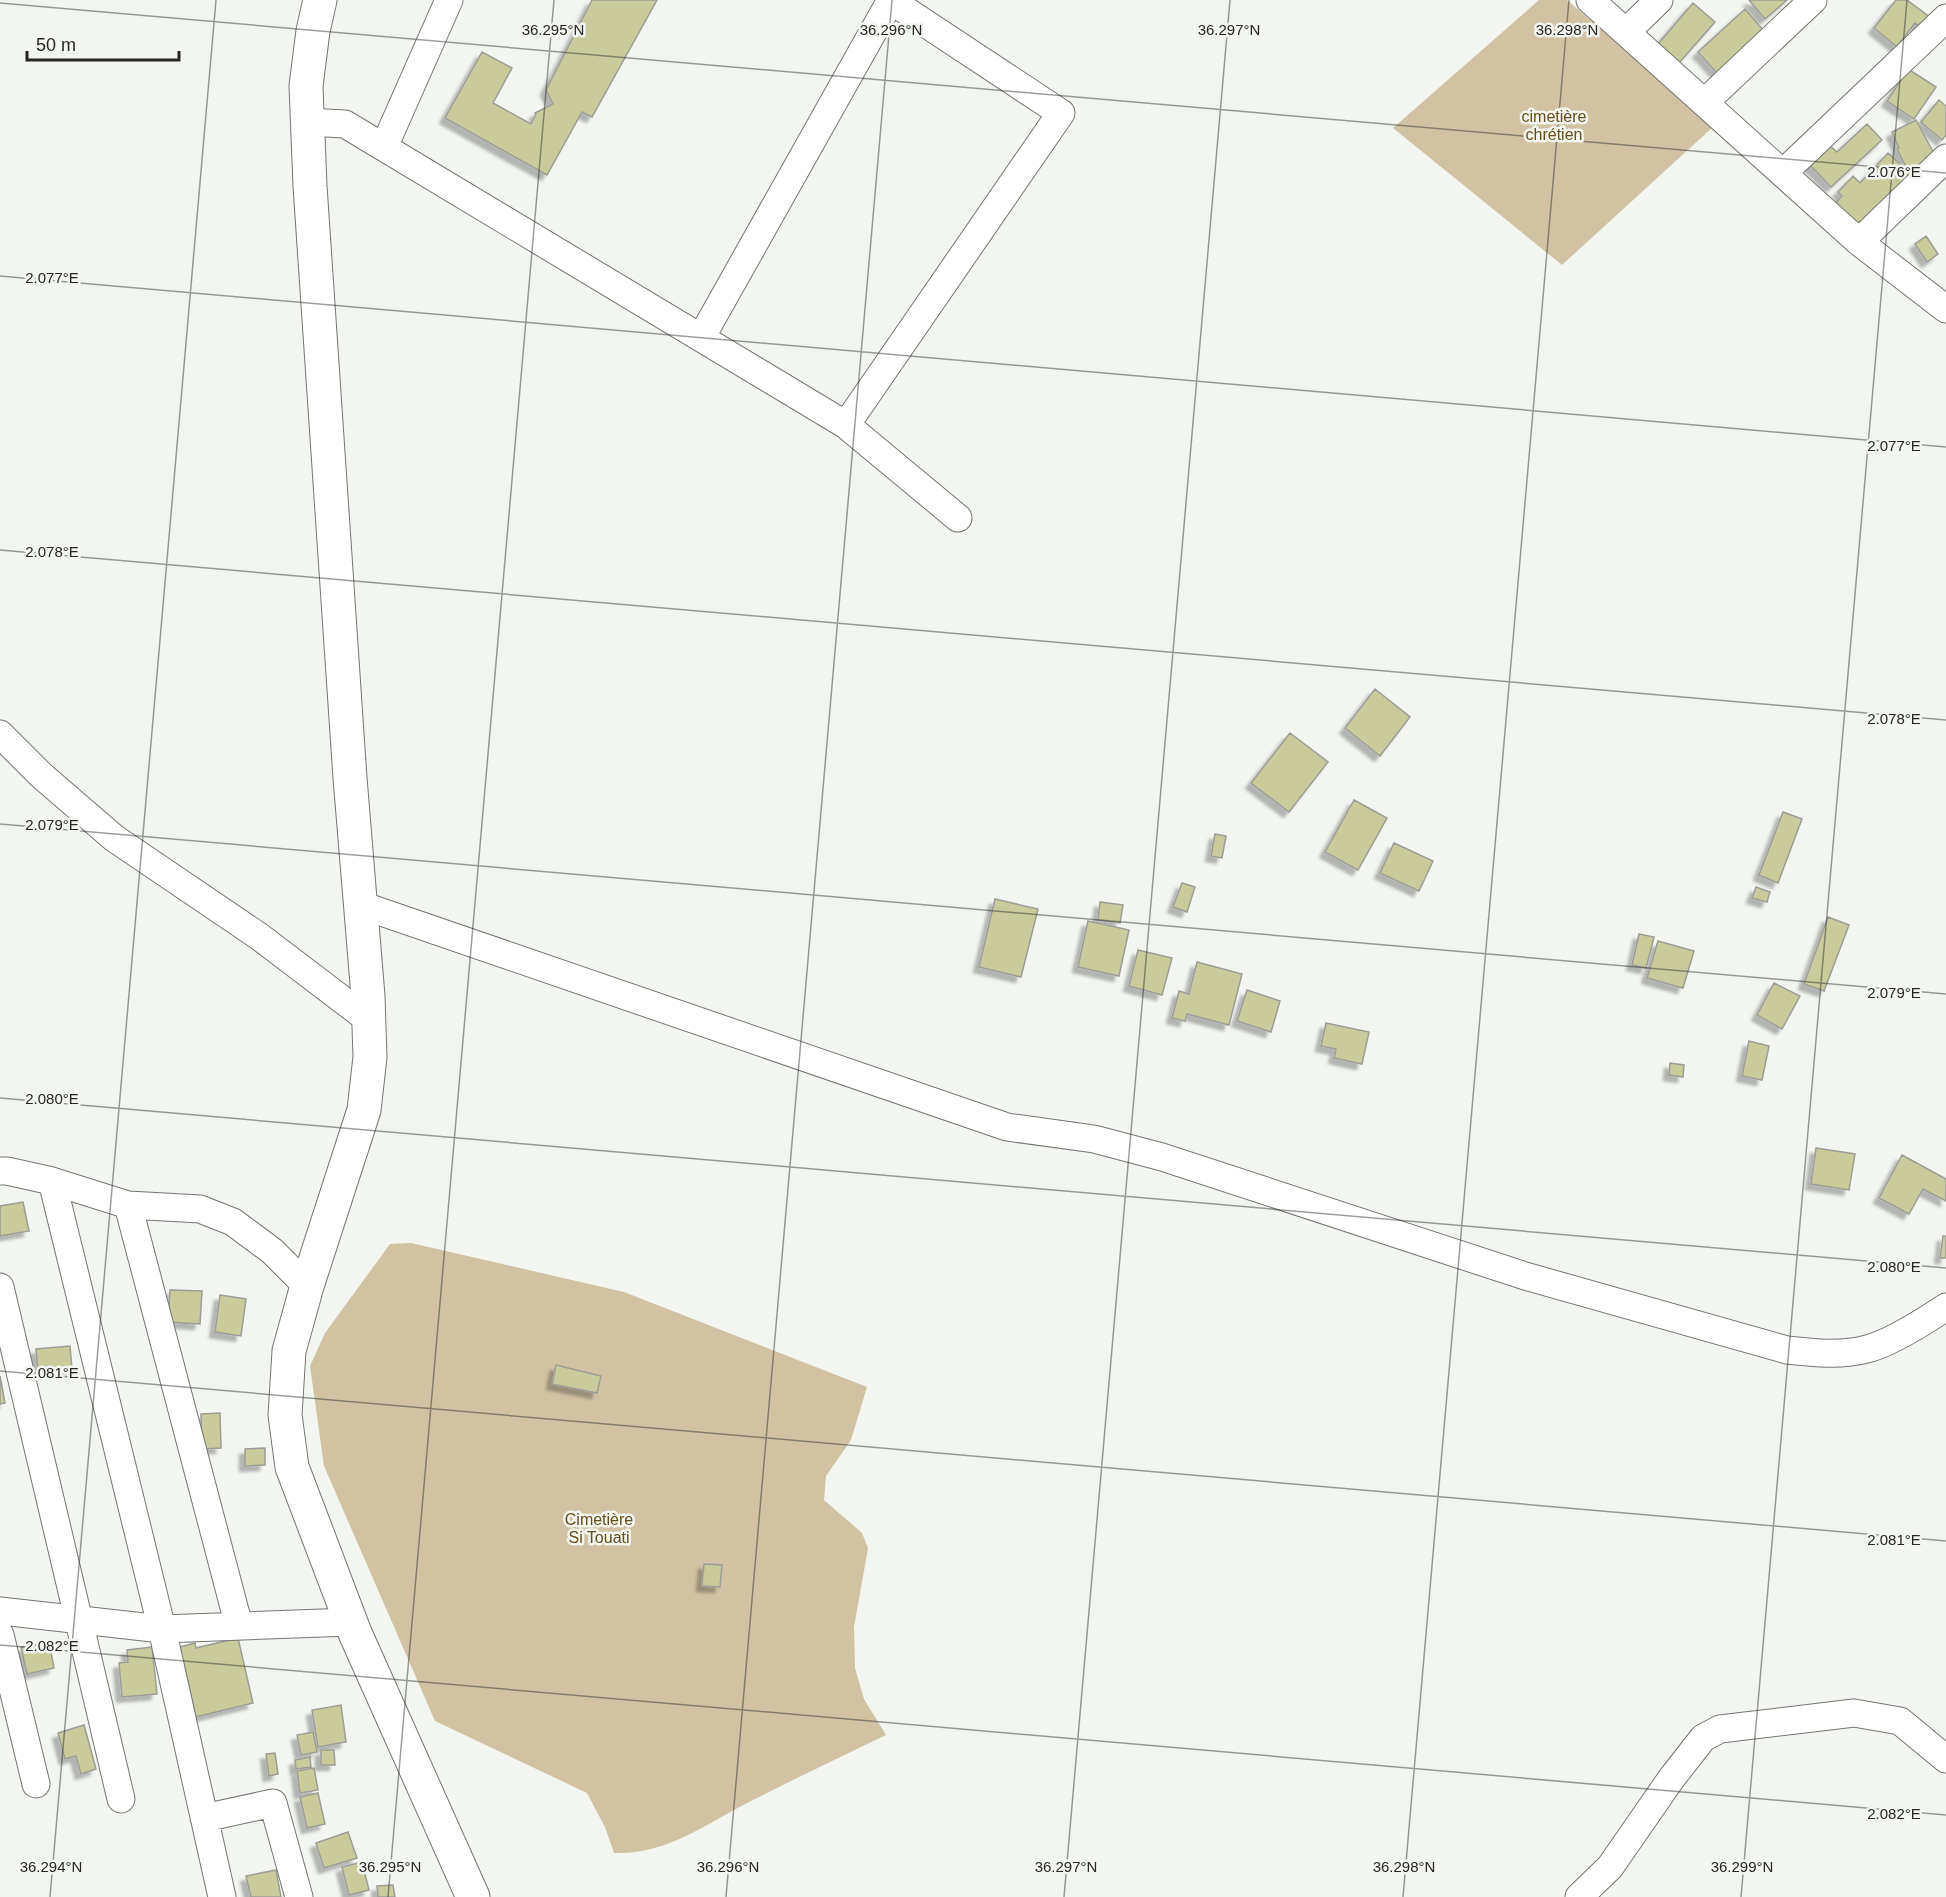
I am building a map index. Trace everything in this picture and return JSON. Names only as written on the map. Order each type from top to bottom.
[{"type":"main road","points":[[320,0],[313,31],[306,86],[307,122],[370,1057],[364,1110],[306,1286],[289,1351],[285,1414],[292,1467],[350,1622],[473,1897]]},
{"type":"street","points":[[384,147],[448,0]]},
{"type":"street","points":[[701,338],[890,0],[1061,113],[846,425]]},
{"type":"street","points":[[1590,0],[1859,242],[1946,309]]},
{"type":"street","points":[[1626,32],[1659,0]]},
{"type":"street","points":[[1705,102],[1813,0]]},
{"type":"street","points":[[1783,173],[1944,24]]},
{"type":"street","points":[[307,122],[345,124],[846,425],[958,518]]},
{"type":"street","points":[[1859,242],[1946,158]]},
{"type":"street","points":[[0,734],[41,775],[114,838],[260,938],[369,1020]]},
{"type":"street","points":[[361,905],[1007,1127],[1094,1139],[1162,1156],[1525,1276],[1787,1350],[1828,1354],[1868,1349],[1918,1325],[1946,1307]]},
{"type":"street","points":[[0,1171],[52,1181],[128,1205],[200,1209],[233,1222],[272,1251],[306,1286]]},
{"type":"street","points":[[52,1181],[162,1629],[222,1897]]},
{"type":"street","points":[[128,1205],[238,1626]]},
{"type":"street","points":[[0,1287],[121,1799]]},
{"type":"street","points":[[0,1611],[162,1629],[350,1622]]},
{"type":"street","points":[[0,1635],[36,1784]]},
{"type":"street","points":[[1579,1897],[1610,1866],[1703,1738],[1720,1730],[1854,1713],[1900,1721],[1946,1759]]},
{"type":"street","points":[[204,1818],[273,1803],[299,1897]]},
{"type":"green space","name":"cimetière chrétien","points":[[1539,0],[1567,0],[1714,126],[1562,265],[1393,128]]},
{"type":"green space","name":"Cimetière Si Touati","points":[[411,1243],[624,1292],[867,1387],[851,1440],[826,1476],[824,1500],[862,1533],[868,1548],[854,1627],[855,1668],[864,1699],[886,1735],[668,1844],[633,1852],[614,1853],[605,1827],[587,1793],[435,1721],[324,1466],[310,1366],[325,1333],[390,1244]]},
{"type":"building","points":[[592,0],[657,0],[592,117],[582,112],[547,175],[445,118],[482,52],[512,68],[493,103],[531,124],[535,113],[553,104],[546,90]]},
{"type":"building","points":[[1749,0],[1787,0],[1765,19]]},
{"type":"building","points":[[1896,0],[1907,0],[1931,18],[1922,29],[1915,23],[1897,47],[1874,28]]},
{"type":"building","points":[[1693,3],[1715,22],[1679,63],[1658,44]]},
{"type":"building","points":[[1745,9],[1764,31],[1718,74],[1698,52]]},
{"type":"building","points":[[1908,69],[1936,87],[1914,119],[1887,101]]},
{"type":"building","points":[[1939,100],[1946,106],[1946,135],[1942,140],[1921,122]]},
{"type":"building","points":[[1916,120],[1938,161],[1910,175],[1897,149],[1899,148],[1892,132]]},
{"type":"building","points":[[1867,124],[1882,140],[1831,187],[1808,163],[1828,144],[1837,152]]},
{"type":"building","points":[[1888,153],[1911,174],[1858,236],[1829,210],[1842,196],[1838,192],[1853,176],[1860,183]]},
{"type":"building","points":[[1926,236],[1938,254],[1927,262],[1915,244]]},
{"type":"building","points":[[1375,689],[1410,717],[1380,756],[1345,728]]},
{"type":"building","points":[[1290,733],[1328,762],[1289,812],[1251,783]]},
{"type":"building","points":[[1354,800],[1387,818],[1358,870],[1325,852]]},
{"type":"building","points":[[1783,812],[1802,819],[1778,883],[1759,875]]},
{"type":"building","points":[[1215,834],[1226,836],[1222,858],[1211,856]]},
{"type":"building","points":[[1394,843],[1433,861],[1419,891],[1380,873]]},
{"type":"building","points":[[1182,883],[1195,887],[1187,912],[1173,907]]},
{"type":"building","points":[[1756,887],[1770,892],[1767,902],[1752,898]]},
{"type":"building","points":[[995,899],[1038,909],[1021,977],[979,967]]},
{"type":"building","points":[[1100,902],[1123,905],[1120,923],[1098,920]]},
{"type":"building","points":[[1828,917],[1849,925],[1824,991],[1804,984]]},
{"type":"building","points":[[1088,921],[1129,930],[1119,976],[1078,967]]},
{"type":"building","points":[[1639,934],[1654,937],[1646,968],[1632,965]]},
{"type":"building","points":[[1658,941],[1694,951],[1683,988],[1647,978]]},
{"type":"building","points":[[1138,950],[1172,958],[1162,995],[1129,986]]},
{"type":"building","points":[[1197,962],[1242,974],[1229,1025],[1187,1014],[1185,1021],[1172,1018],[1179,991],[1189,994]]},
{"type":"building","points":[[1774,983],[1800,996],[1782,1029],[1757,1015]]},
{"type":"building","points":[[1247,990],[1280,1001],[1271,1032],[1237,1021]]},
{"type":"building","points":[[1326,1023],[1369,1032],[1362,1064],[1334,1058],[1336,1049],[1321,1046]]},
{"type":"building","points":[[1749,1041],[1769,1046],[1762,1080],[1742,1076]]},
{"type":"building","points":[[1670,1063],[1684,1065],[1683,1077],[1669,1075]]},
{"type":"building","points":[[1816,1148],[1855,1154],[1849,1190],[1811,1184]]},
{"type":"building","points":[[1902,1155],[1946,1179],[1946,1201],[1923,1189],[1909,1214],[1879,1198]]},
{"type":"building","points":[[23,1202],[29,1231],[0,1236],[0,1206]]},
{"type":"building","points":[[1943,1236],[1946,1236],[1946,1258],[1940,1258]]},
{"type":"building","points":[[170,1290],[202,1291],[200,1324],[168,1322]]},
{"type":"building","points":[[220,1295],[246,1299],[241,1336],[215,1332]]},
{"type":"building","points":[[70,1346],[72,1369],[38,1372],[36,1349]]},
{"type":"building","points":[[556,1365],[601,1376],[597,1393],[552,1384]]},
{"type":"building","points":[[0,1376],[5,1403],[0,1404]]},
{"type":"building","points":[[220,1413],[221,1448],[202,1449],[201,1414]]},
{"type":"building","points":[[265,1448],[265,1465],[245,1466],[245,1449]]},
{"type":"building","points":[[704,1564],[722,1565],[720,1587],[702,1586]]},
{"type":"building","points":[[238,1638],[253,1703],[196,1717],[184,1665],[176,1648],[195,1643],[196,1648]]},
{"type":"building","points":[[49,1642],[54,1668],[27,1674],[21,1647]]},
{"type":"building","points":[[152,1647],[157,1694],[122,1697],[119,1663],[128,1662],[127,1650]]},
{"type":"building","points":[[341,1705],[346,1742],[318,1747],[312,1710]]},
{"type":"building","points":[[84,1725],[96,1769],[81,1774],[76,1756],[65,1759],[58,1733]]},
{"type":"building","points":[[313,1732],[317,1752],[301,1755],[297,1735]]},
{"type":"building","points":[[321,1750],[334,1750],[335,1765],[321,1765]]},
{"type":"building","points":[[275,1753],[278,1774],[269,1776],[266,1754]]},
{"type":"building","points":[[310,1757],[311,1767],[296,1769],[295,1760]]},
{"type":"building","points":[[314,1768],[318,1790],[300,1793],[297,1771]]},
{"type":"building","points":[[318,1793],[325,1824],[307,1828],[300,1797]]},
{"type":"building","points":[[348,1832],[357,1858],[324,1868],[316,1843]]},
{"type":"building","points":[[362,1862],[369,1890],[349,1895],[342,1867]]},
{"type":"building","points":[[276,1870],[281,1897],[251,1897],[246,1876]]},
{"type":"building","points":[[393,1885],[395,1897],[378,1897],[377,1886]]}]
